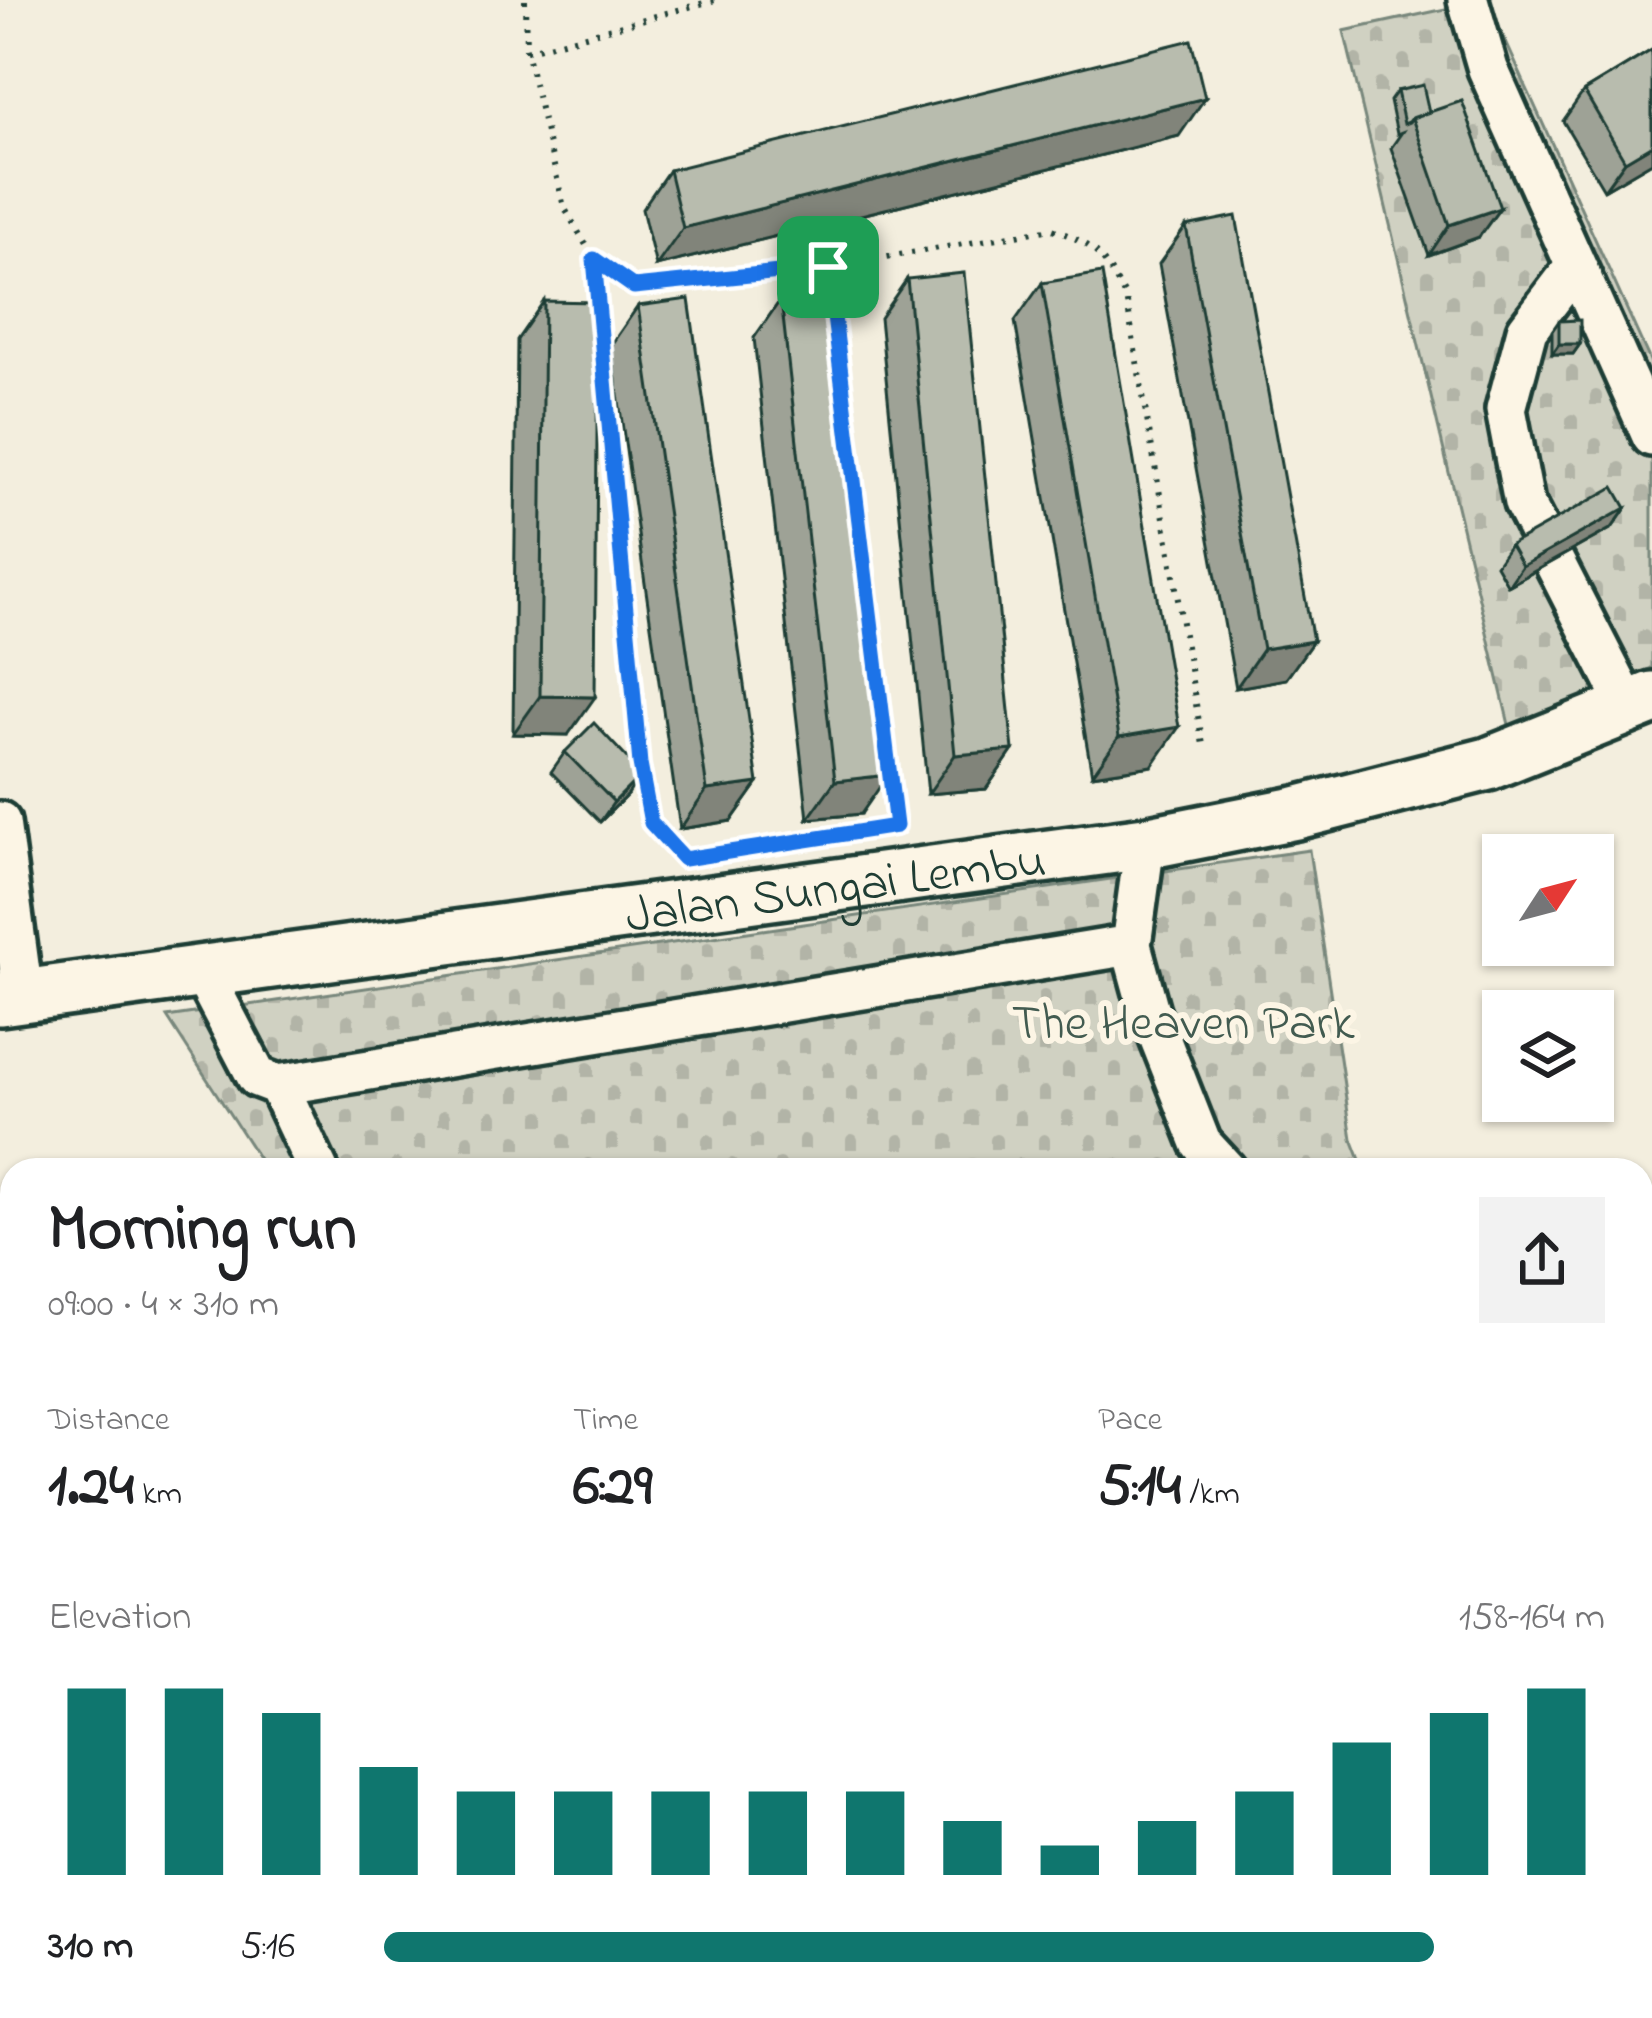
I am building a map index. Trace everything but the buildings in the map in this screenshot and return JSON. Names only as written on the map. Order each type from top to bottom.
[{"type":"main road","name":"Jalan Sungai Lembu","points":[[12,997],[1144,843],[1296,812],[1489,764],[1641,703]]},
{"type":"lane","points":[[1468,0],[1488,68],[1652,436]]},
{"type":"lane","points":[[1575,267],[1527,330],[1505,409],[1524,503],[1641,703]]},
{"type":"lane","points":[[0,822],[12,997]]},
{"type":"lane","points":[[1144,843],[1131,945],[1149,1011],[1201,1142],[1215,1158]]},
{"type":"lane","points":[[200,970],[257,1077],[278,1085],[1131,945]]},
{"type":"lane","points":[[278,1085],[312,1158]]},
{"type":"path","points":[[525,0],[526,50],[564,207],[594,259],[640,764],[651,823],[684,859],[896,826]]},
{"type":"path","points":[[526,50],[715,0]]},
{"type":"path","points":[[594,259],[634,287],[828,267],[1052,229],[1087,242],[1126,297],[1203,746]]},
{"type":"path","points":[[828,267],[834,313]]},
{"type":"path","points":[[868,592],[902,877]]},
{"type":"green space","points":[[1487,0],[1652,365],[1652,668],[1510,729],[1344,31]]},
{"type":"green space","name":"The Heaven Park","points":[[1309,850],[1352,1139],[1359,1158],[258,1158],[167,1017]]},
{"type":"route","points":[[594,259],[634,287],[828,267],[896,826],[684,859],[651,823],[640,764],[594,259]]}]
